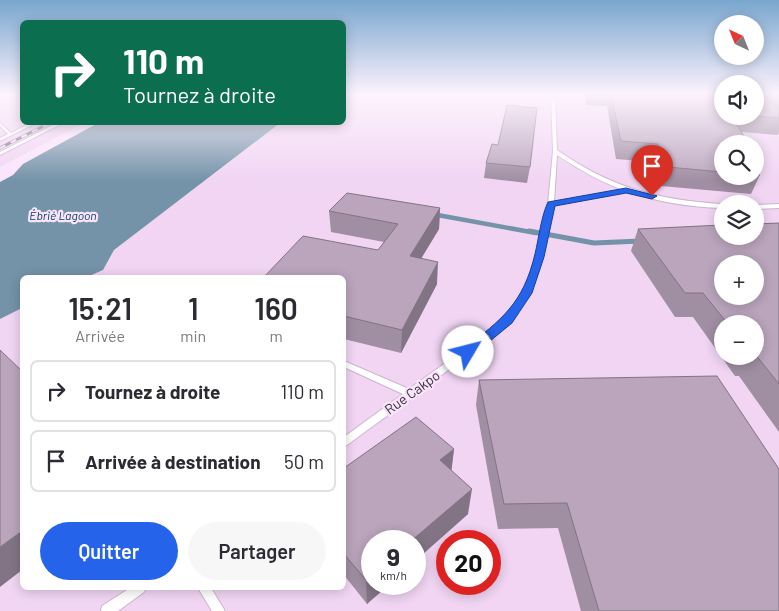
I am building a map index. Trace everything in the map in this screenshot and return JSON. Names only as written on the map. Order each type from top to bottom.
[{"type":"lane","points":[[0,124],[11,135]]},
{"type":"lane","name":"Rue Cakpo","points":[[346,441],[507,321],[527,293],[551,204],[555,151],[554,124]]},
{"type":"lane","points":[[0,140],[30,125]]},
{"type":"lane","points":[[0,154],[57,125]]},
{"type":"lane","points":[[555,151],[576,167],[626,191],[680,202],[714,205]]},
{"type":"lane","points":[[551,204],[626,191]]},
{"type":"lane","points":[[764,207],[779,206]]},
{"type":"lane","points":[[346,365],[411,394]]},
{"type":"lane","points":[[107,611],[137,590]]},
{"type":"lane","points":[[205,590],[219,611]]},
{"type":"shaded area","points":[[0,124],[80,125],[0,167]]},
{"type":"shaded area","points":[[779,124],[779,611],[0,611],[0,319],[20,309],[20,590],[346,590],[346,275],[92,275],[103,270],[114,250],[277,125]]},
{"type":"water","name":"Ébrié Lagoon","points":[[94,125],[277,125],[114,250],[103,270],[92,275],[20,275],[20,309],[0,319],[0,182],[13,175],[23,164]]},
{"type":"building","points":[[503,124],[535,124],[530,167],[486,163],[492,144],[498,145]]},
{"type":"building","points":[[617,124],[737,125],[743,135],[714,135],[714,171],[668,167],[658,144],[621,141]]},
{"type":"building","points":[[347,193],[440,208],[410,256],[438,262],[402,330],[346,316],[346,275],[266,275],[303,236],[378,250],[398,224],[329,211]]},
{"type":"building","points":[[779,223],[779,384],[764,365],[764,315],[721,315],[703,293],[685,293],[638,229],[714,225],[714,245],[764,245],[764,224]]},
{"type":"building","points":[[0,350],[20,369],[20,532],[0,547]]},
{"type":"building","points":[[717,376],[779,469],[779,611],[599,611],[567,503],[504,504],[479,380]]},
{"type":"building","points":[[416,417],[454,449],[440,460],[472,489],[424,530],[361,530],[361,574],[346,556],[346,467]]},
{"type":"waterway","points":[[432,214],[536,233]]},
{"type":"waterway","points":[[529,231],[594,243],[641,241]]},
{"type":"railway","points":[[0,148],[46,125]]},
{"type":"route","points":[[468,352],[507,321],[527,293],[539,257],[551,204],[626,191],[652,196]]}]
